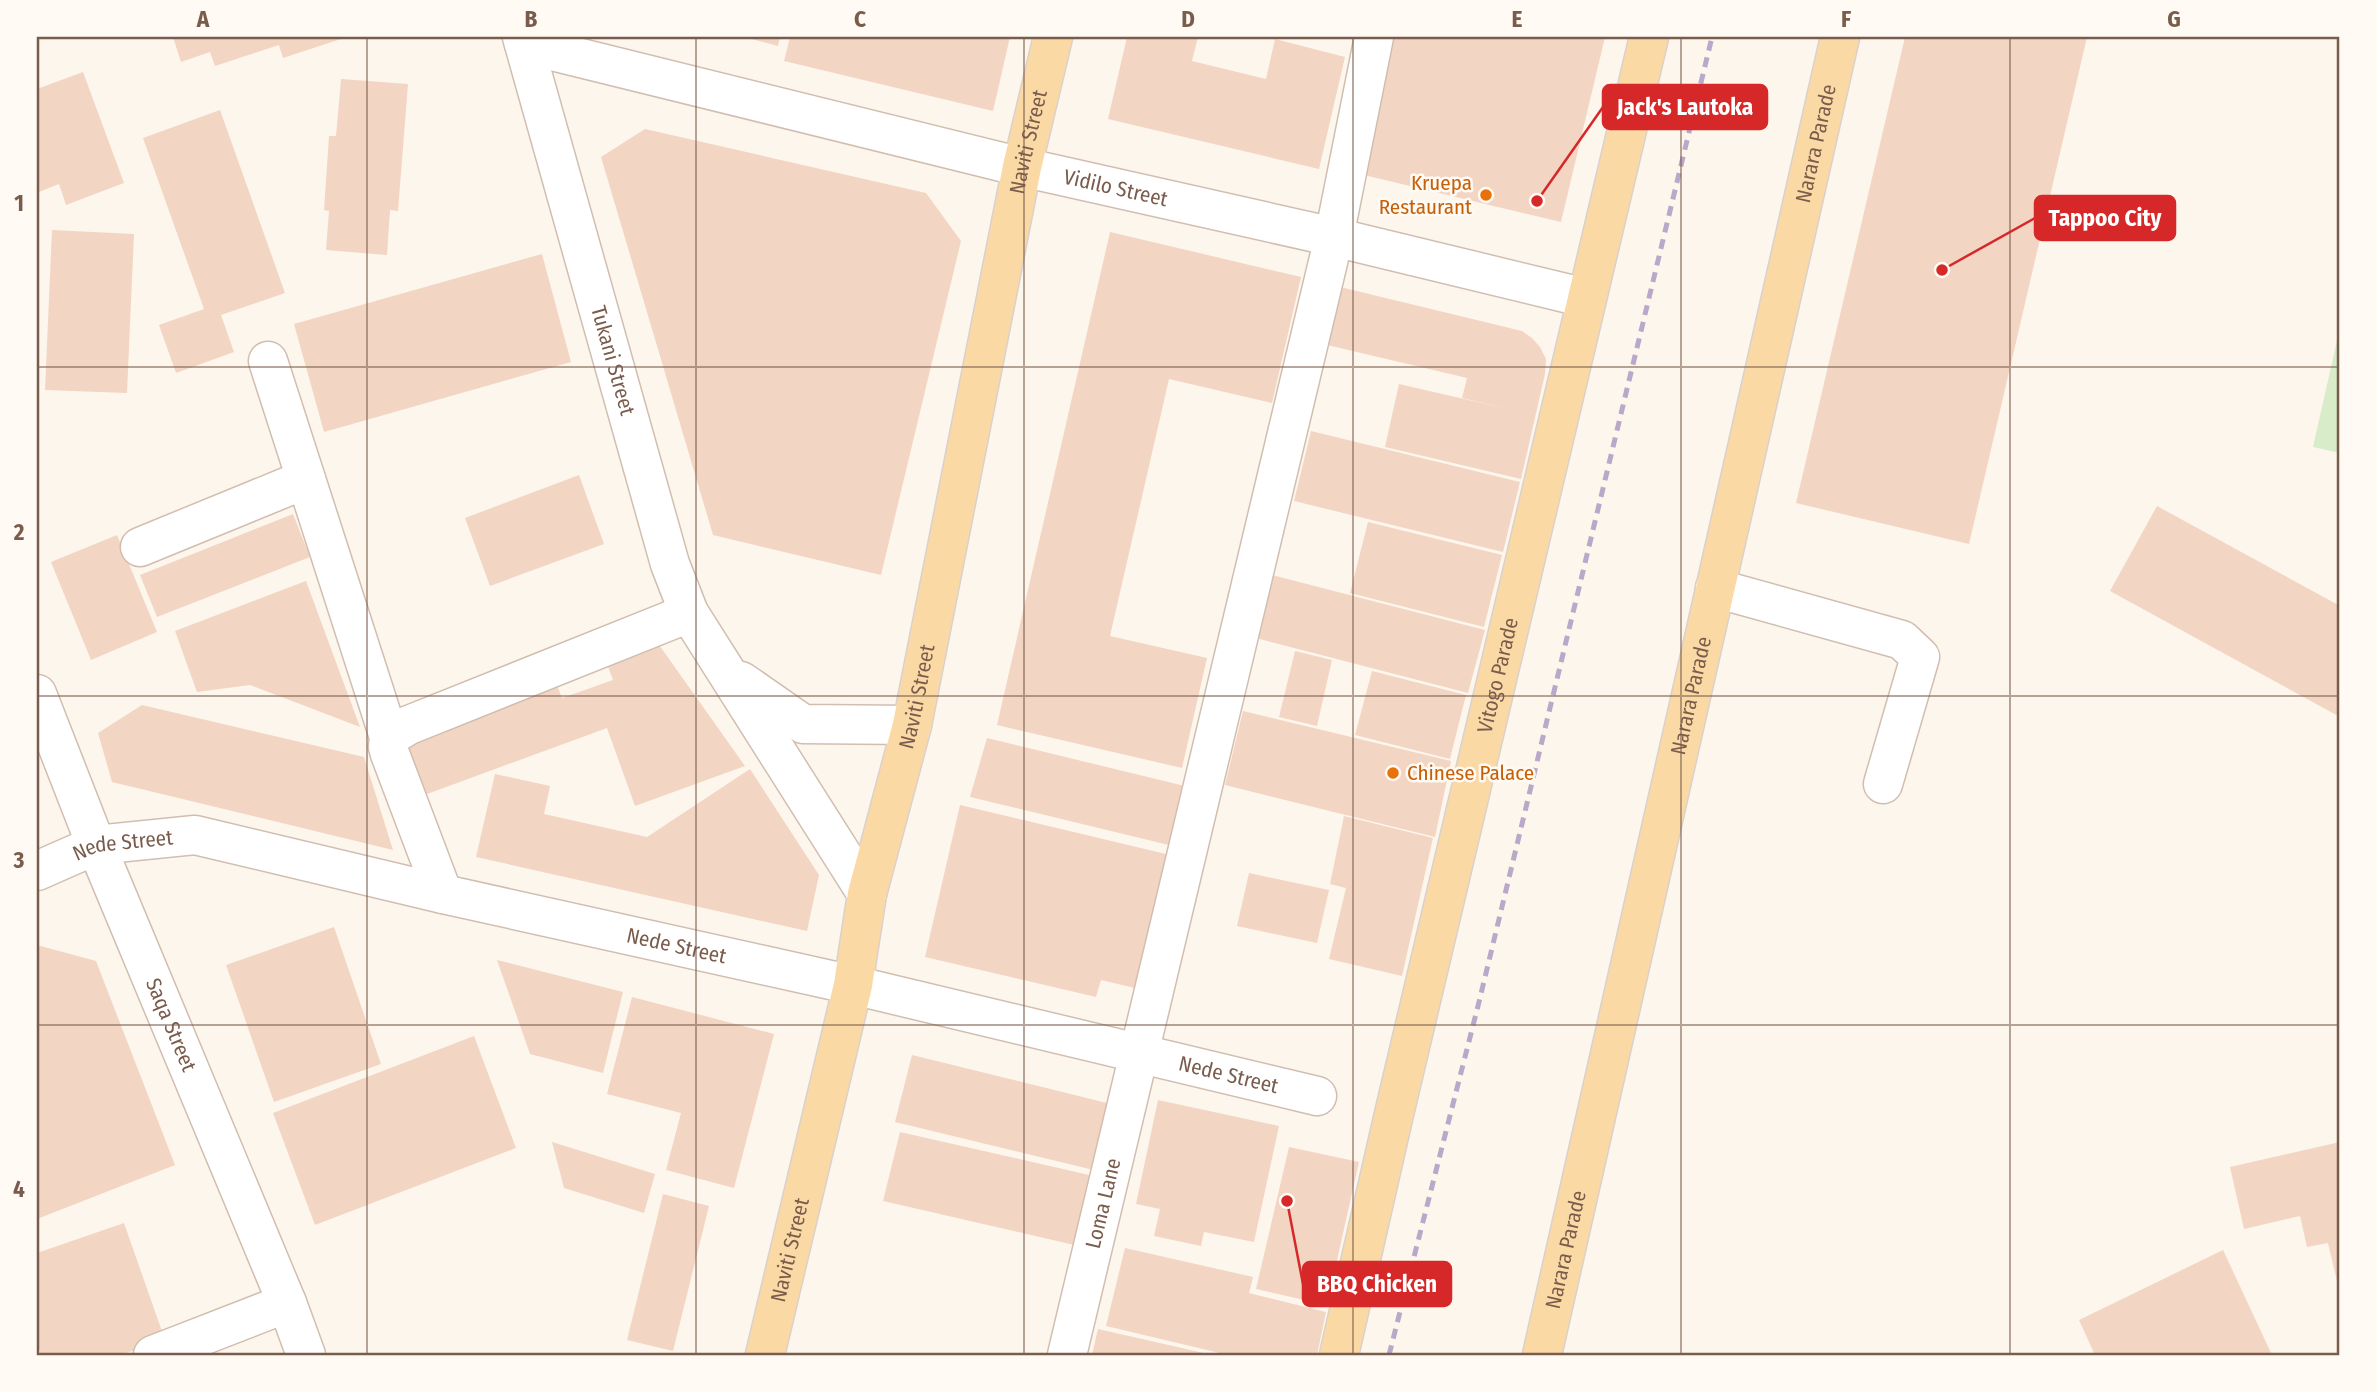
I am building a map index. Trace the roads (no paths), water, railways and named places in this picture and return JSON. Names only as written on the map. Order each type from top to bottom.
[{"type":"main road","name":"Naviti Street","points":[[765,1355],[853,985],[867,894],[912,725],[1022,167],[1053,37]]},
{"type":"main road","name":"Vitogo Parade","points":[[1339,1355],[1649,37]]},
{"type":"main road","name":"Narara Parade","points":[[1542,1355],[1840,37]]},
{"type":"street","name":"Loma Lane","points":[[1067,1355],[1334,237],[1374,37]]},
{"type":"street","name":"Vidilo Street","points":[[523,40],[1022,167],[1334,237],[1586,298]]},
{"type":"street","name":"Tukani Street","points":[[523,40],[670,564],[689,613],[867,894]]},
{"type":"street","points":[[268,361],[389,737],[387,747],[443,894]]},
{"type":"street","points":[[141,547],[306,479]]},
{"type":"street","points":[[1715,588],[1902,640],[1920,657],[1883,784]]},
{"type":"street","points":[[389,737],[409,725],[689,613]]},
{"type":"street","name":"Tukani Street","points":[[727,672],[803,724],[912,725]]},
{"type":"street","name":"Saqa Street","points":[[37,694],[96,845],[287,1303],[306,1355]]},
{"type":"street","name":"Nede Street","points":[[37,871],[96,845],[195,835],[443,894],[853,985],[1317,1096]]},
{"type":"street","points":[[153,1355],[287,1303]]},
{"type":"railway","points":[[1389,1355],[1479,1002],[1712,37]]},
{"type":"place","name":"Kruepa Restaurant","points":[[1486,195]]},
{"type":"place","name":"Jack's Lautoka","points":[[1537,201]]},
{"type":"place","name":"Tappoo City","points":[[1942,270]]},
{"type":"place","name":"Chinese Palace","points":[[1393,773]]},
{"type":"place","name":"BBQ Chicken","points":[[1287,1201]]}]
